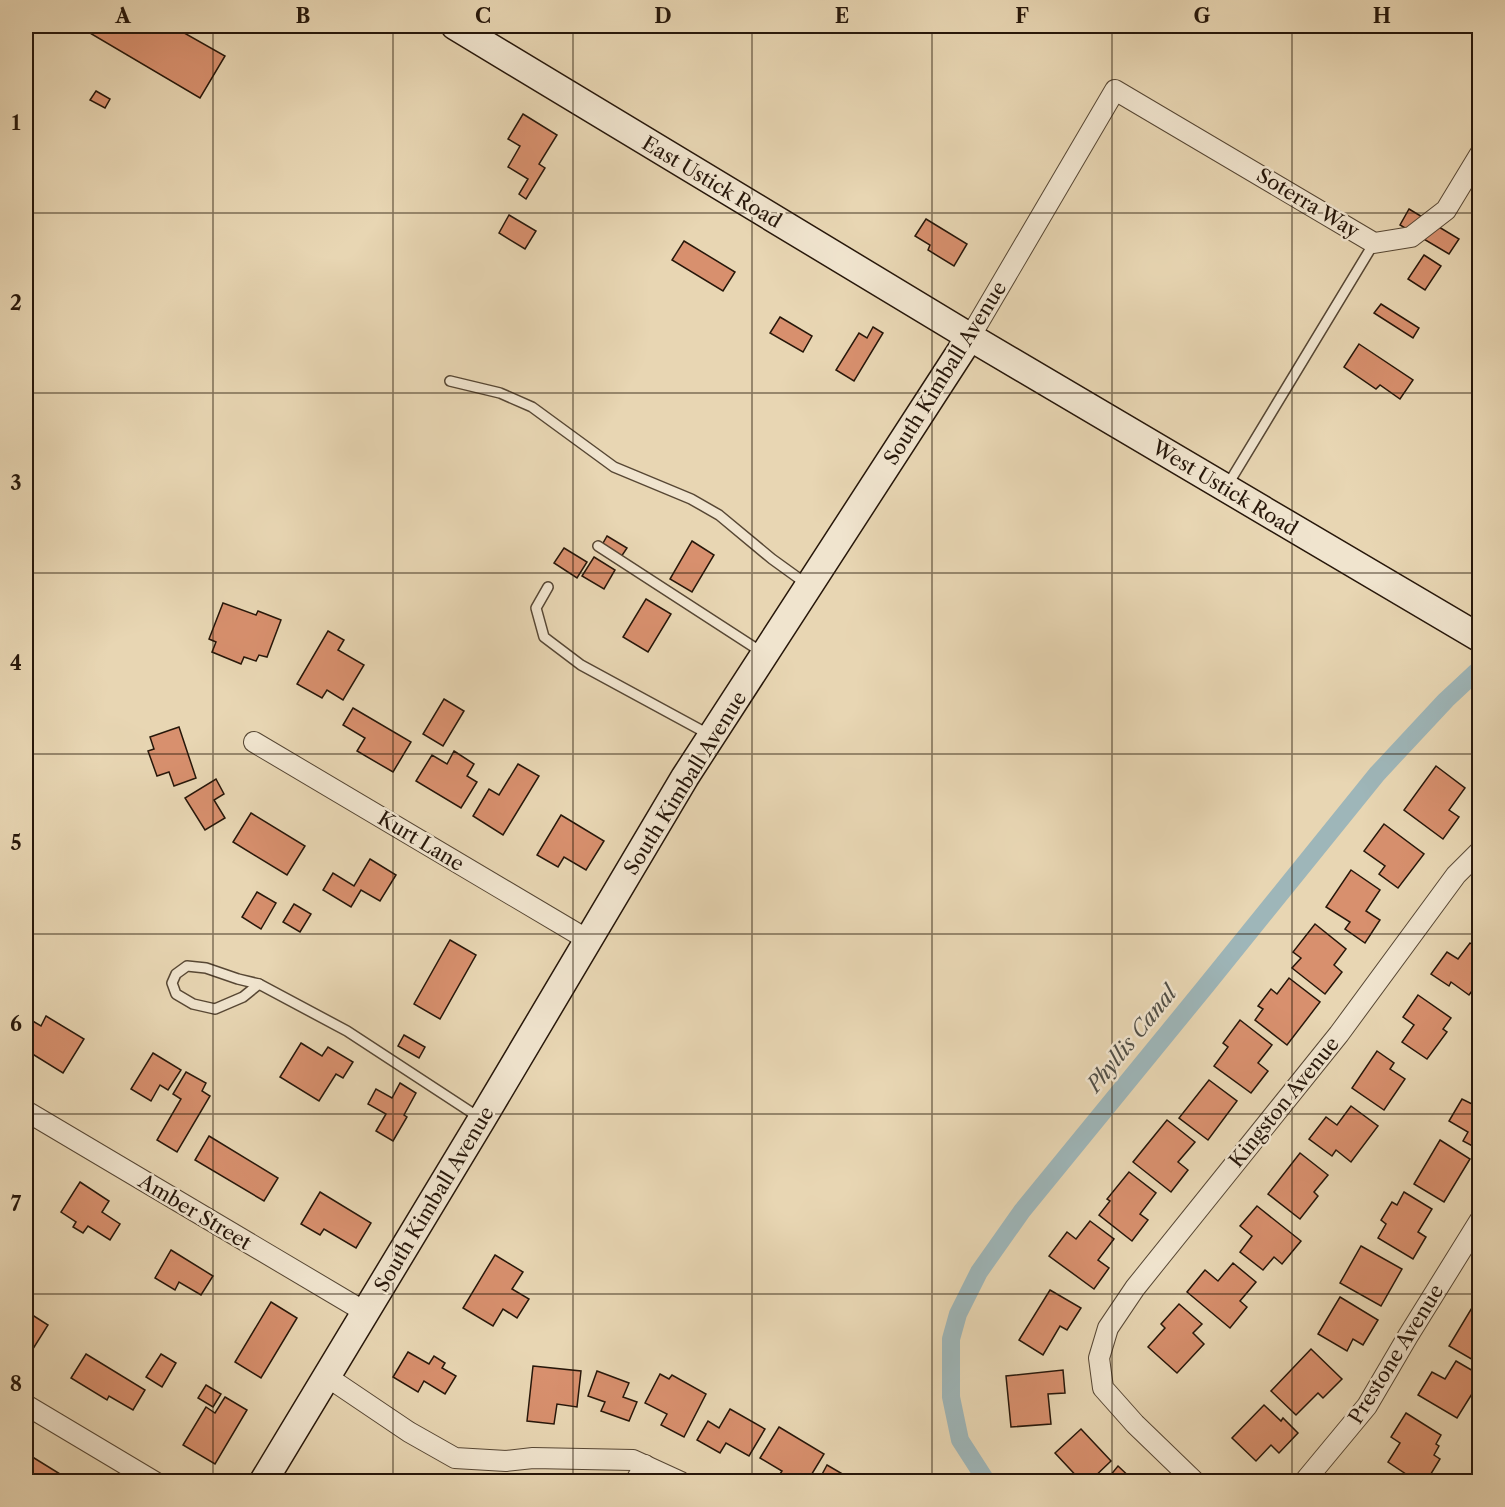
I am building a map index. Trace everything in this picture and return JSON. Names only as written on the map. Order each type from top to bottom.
[{"type":"street","name":"East Ustick Road","points":[[455,26],[970,337]]},
{"type":"street","name":"South Kimball Avenue","points":[[262,1482],[686,777],[970,337],[1115,90]]},
{"type":"street","name":"Soterra Way","points":[[1115,90],[1374,243],[1411,237],[1446,210],[1479,154]]},
{"type":"street","name":"West Ustick Road","points":[[970,337],[1479,638]]},
{"type":"street","name":"Kurt Lane","points":[[254,742],[588,940]]},
{"type":"street","name":"Kingston Avenue","points":[[1195,1482],[1135,1424],[1103,1388],[1099,1358],[1108,1328],[1135,1288],[1339,1034],[1456,875],[1479,851]]},
{"type":"street","name":"Amber Street","points":[[26,1111],[365,1312]]},
{"type":"street","name":"Prestone Avenue","points":[[1304,1482],[1367,1406],[1479,1220]]},
{"type":"street","points":[[326,1376],[409,1432],[455,1458],[506,1461],[533,1458],[633,1460],[640,1473],[681,1482]]},
{"type":"street","points":[[26,1405],[155,1482]]},
{"type":"lane","points":[[1226,488],[1374,243]]},
{"type":"lane","points":[[450,381],[500,393],[532,407],[614,467],[691,499],[719,515],[772,559],[810,586]]},
{"type":"lane","points":[[598,546],[765,655]]},
{"type":"lane","points":[[548,586],[536,608],[544,637],[581,665],[712,736]]},
{"type":"lane","points":[[259,984],[243,998],[214,1009],[193,1004],[176,994],[172,983],[176,974],[187,966],[206,968],[259,984],[346,1031],[482,1119]]},
{"type":"building","points":[[78,26],[172,26],[225,56],[200,98]]},
{"type":"building","points":[[96,91],[110,99],[105,108],[90,100]]},
{"type":"building","points":[[523,114],[557,135],[539,164],[545,168],[526,199],[519,194],[528,179],[508,167],[520,146],[508,139]]},
{"type":"building","points":[[1409,209],[1459,239],[1449,254],[1400,225]]},
{"type":"building","points":[[509,215],[536,231],[525,249],[499,233]]},
{"type":"building","points":[[926,219],[967,244],[954,266],[928,250],[930,245],[915,236]]},
{"type":"building","points":[[684,241],[735,272],[723,291],[672,260]]},
{"type":"building","points":[[1424,255],[1441,266],[1425,290],[1408,279]]},
{"type":"building","points":[[1381,304],[1419,328],[1413,338],[1374,313]]},
{"type":"building","points":[[780,317],[812,336],[803,352],[770,333]]},
{"type":"building","points":[[873,327],[883,333],[854,381],[836,370],[859,333],[867,338]]},
{"type":"building","points":[[1359,344],[1413,380],[1400,399],[1380,385],[1376,389],[1344,367]]},
{"type":"building","points":[[607,536],[627,548],[621,557],[602,545]]},
{"type":"building","points":[[692,541],[714,555],[692,592],[670,579]]},
{"type":"building","points":[[564,548],[587,562],[577,578],[554,563]]},
{"type":"building","points":[[594,557],[615,570],[604,589],[582,576]]},
{"type":"building","points":[[646,599],[671,614],[648,652],[623,637]]},
{"type":"building","points":[[223,603],[256,615],[258,611],[281,620],[267,657],[259,655],[256,661],[244,657],[241,664],[212,652],[216,642],[209,639]]},
{"type":"building","points":[[328,631],[344,640],[338,650],[364,665],[343,700],[327,690],[322,698],[297,684]]},
{"type":"building","points":[[444,699],[464,711],[443,746],[423,734]]},
{"type":"building","points":[[353,708],[411,742],[393,772],[357,751],[365,738],[343,725]]},
{"type":"building","points":[[179,727],[196,778],[174,786],[169,772],[157,776],[148,751],[154,749],[150,737]]},
{"type":"building","points":[[454,751],[474,764],[467,776],[477,782],[461,808],[416,781],[432,755],[447,764]]},
{"type":"building","points":[[518,764],[539,776],[503,835],[473,816],[489,789],[499,795]]},
{"type":"building","points":[[1436,766],[1465,788],[1449,810],[1459,817],[1443,839],[1404,810]]},
{"type":"building","points":[[216,779],[224,794],[214,800],[225,818],[205,830],[185,798]]},
{"type":"building","points":[[251,813],[305,846],[287,875],[233,842]]},
{"type":"building","points":[[561,815],[604,841],[586,870],[564,857],[558,867],[537,855]]},
{"type":"building","points":[[1384,824],[1424,854],[1398,888],[1379,874],[1385,866],[1364,851]]},
{"type":"building","points":[[370,859],[396,875],[380,901],[361,890],[351,907],[323,890],[333,873],[354,886]]},
{"type":"building","points":[[1351,870],[1380,890],[1366,911],[1380,920],[1365,943],[1345,929],[1350,922],[1326,907]]},
{"type":"building","points":[[257,892],[276,903],[261,929],[242,917]]},
{"type":"building","points":[[294,904],[311,914],[300,932],[283,922]]},
{"type":"building","points":[[1315,924],[1346,949],[1334,965],[1342,972],[1325,994],[1292,968],[1301,958],[1293,952]]},
{"type":"building","points":[[450,940],[476,955],[440,1019],[414,1004]]},
{"type":"building","points":[[1470,943],[1480,950],[1480,980],[1469,995],[1451,982],[1449,986],[1431,974],[1447,952],[1458,959]]},
{"type":"building","points":[[1289,978],[1320,1002],[1287,1045],[1255,1020],[1263,1009],[1258,1006],[1271,989],[1277,994]]},
{"type":"building","points":[[1418,995],[1451,1018],[1443,1029],[1447,1032],[1427,1059],[1402,1042],[1414,1025],[1403,1017]]},
{"type":"building","points":[[46,1016],[84,1039],[63,1073],[26,1050],[26,1017],[41,1026]]},
{"type":"building","points":[[1240,1020],[1272,1045],[1258,1063],[1268,1071],[1251,1093],[1214,1066],[1228,1047],[1223,1043]]},
{"type":"building","points":[[404,1035],[425,1047],[419,1058],[398,1046]]},
{"type":"building","points":[[301,1043],[322,1056],[328,1047],[353,1062],[343,1078],[336,1074],[319,1101],[280,1077]]},
{"type":"building","points":[[1377,1051],[1394,1063],[1390,1069],[1405,1079],[1384,1110],[1352,1088]]},
{"type":"building","points":[[153,1053],[181,1070],[168,1090],[160,1085],[151,1101],[131,1089]]},
{"type":"building","points":[[186,1072],[206,1083],[202,1091],[210,1096],[177,1152],[157,1140],[181,1099],[173,1094]]},
{"type":"building","points":[[1209,1080],[1237,1101],[1208,1140],[1179,1118]]},
{"type":"building","points":[[400,1083],[416,1093],[404,1115],[407,1117],[393,1141],[376,1131],[386,1114],[368,1104],[376,1089],[392,1098]]},
{"type":"building","points":[[1478,1094],[1480,1095],[1480,1150],[1463,1141],[1468,1132],[1449,1121],[1462,1099],[1472,1104]]},
{"type":"building","points":[[1351,1106],[1378,1126],[1351,1162],[1336,1150],[1332,1156],[1309,1139],[1326,1117],[1337,1125]]},
{"type":"building","points":[[1167,1120],[1195,1142],[1178,1162],[1188,1170],[1171,1192],[1133,1162]]},
{"type":"building","points":[[209,1136],[278,1178],[264,1201],[195,1160]]},
{"type":"building","points":[[1440,1140],[1470,1159],[1444,1202],[1414,1184]]},
{"type":"building","points":[[1300,1153],[1328,1175],[1314,1192],[1318,1196],[1300,1219],[1268,1194]]},
{"type":"building","points":[[1129,1172],[1156,1193],[1140,1214],[1148,1220],[1132,1241],[1099,1215],[1110,1201],[1107,1199]]},
{"type":"building","points":[[80,1182],[109,1201],[102,1212],[120,1224],[110,1240],[88,1226],[83,1233],[73,1227],[76,1222],[61,1212]]},
{"type":"building","points":[[320,1192],[371,1223],[356,1248],[324,1229],[320,1235],[301,1224]]},
{"type":"building","points":[[1404,1192],[1432,1209],[1418,1232],[1426,1237],[1413,1259],[1378,1238],[1386,1224],[1381,1220],[1392,1202],[1397,1205]]},
{"type":"building","points":[[1257,1206],[1301,1241],[1282,1264],[1274,1257],[1263,1270],[1240,1252],[1252,1236],[1240,1226]]},
{"type":"building","points":[[1090,1221],[1114,1239],[1098,1260],[1109,1268],[1094,1289],[1049,1256],[1067,1232],[1076,1239]]},
{"type":"building","points":[[1361,1246],[1402,1269],[1381,1306],[1340,1283]]},
{"type":"building","points":[[171,1250],[213,1276],[201,1295],[179,1282],[175,1290],[155,1278]]},
{"type":"building","points":[[495,1255],[523,1272],[512,1289],[529,1299],[517,1318],[503,1309],[493,1326],[463,1308]]},
{"type":"building","points":[[1233,1263],[1256,1282],[1240,1301],[1247,1307],[1230,1328],[1187,1292],[1205,1270],[1218,1281]]},
{"type":"building","points":[[1050,1290],[1081,1308],[1067,1330],[1060,1326],[1043,1355],[1019,1340]]},
{"type":"building","points":[[1340,1297],[1378,1320],[1363,1345],[1353,1339],[1347,1351],[1318,1334]]},
{"type":"building","points":[[1476,1301],[1480,1304],[1480,1364],[1449,1346]]},
{"type":"building","points":[[271,1302],[297,1318],[261,1378],[235,1362]]},
{"type":"building","points":[[1179,1304],[1202,1324],[1193,1333],[1204,1344],[1177,1373],[1148,1347],[1165,1328],[1161,1324]]},
{"type":"building","points":[[26,1311],[48,1325],[31,1352],[26,1349]]},
{"type":"building","points":[[1311,1349],[1342,1379],[1323,1398],[1318,1393],[1296,1415],[1271,1391]]},
{"type":"building","points":[[408,1352],[429,1364],[434,1356],[445,1363],[442,1368],[456,1376],[445,1394],[424,1381],[418,1392],[393,1377]]},
{"type":"building","points":[[86,1354],[145,1390],[133,1410],[109,1396],[107,1400],[71,1378]]},
{"type":"building","points":[[161,1354],[176,1363],[162,1387],[146,1377]]},
{"type":"building","points":[[1456,1361],[1480,1375],[1480,1381],[1457,1418],[1418,1395],[1432,1372],[1445,1379]]},
{"type":"building","points":[[533,1366],[581,1371],[577,1407],[557,1404],[554,1424],[527,1421]]},
{"type":"building","points":[[1063,1370],[1065,1393],[1048,1394],[1051,1424],[1011,1427],[1006,1376]]},
{"type":"building","points":[[597,1371],[629,1383],[623,1397],[637,1402],[629,1421],[601,1411],[605,1402],[588,1396]]},
{"type":"building","points":[[660,1374],[669,1379],[672,1375],[706,1394],[684,1437],[661,1425],[667,1414],[645,1403]]},
{"type":"building","points":[[206,1385],[221,1394],[213,1407],[198,1398]]},
{"type":"building","points":[[225,1397],[247,1410],[215,1464],[183,1445],[206,1407],[215,1413]]},
{"type":"building","points":[[1264,1405],[1281,1421],[1283,1418],[1298,1433],[1279,1453],[1271,1445],[1256,1461],[1232,1438]]},
{"type":"building","points":[[730,1409],[765,1429],[749,1456],[726,1443],[720,1453],[697,1440],[708,1421],[719,1428]]},
{"type":"building","points":[[1406,1413],[1441,1435],[1434,1455],[1440,1459],[1426,1482],[1418,1482],[1388,1462],[1400,1443],[1391,1437]]},
{"type":"building","points":[[779,1427],[824,1454],[807,1482],[775,1482],[782,1471],[760,1458]]},
{"type":"building","points":[[1081,1429],[1111,1461],[1089,1482],[1082,1482],[1055,1453]]},
{"type":"building","points":[[26,1453],[73,1482],[26,1482]]},
{"type":"building","points":[[827,1465],[846,1476],[843,1482],[818,1482]]},
{"type":"building","points":[[1118,1466],[1135,1482],[1105,1482]]},
{"type":"waterway","name":"Phyllis Canal","points":[[987,1482],[960,1440],[951,1397],[951,1339],[958,1314],[979,1272],[1022,1211],[1377,774],[1446,700],[1476,672]]}]
